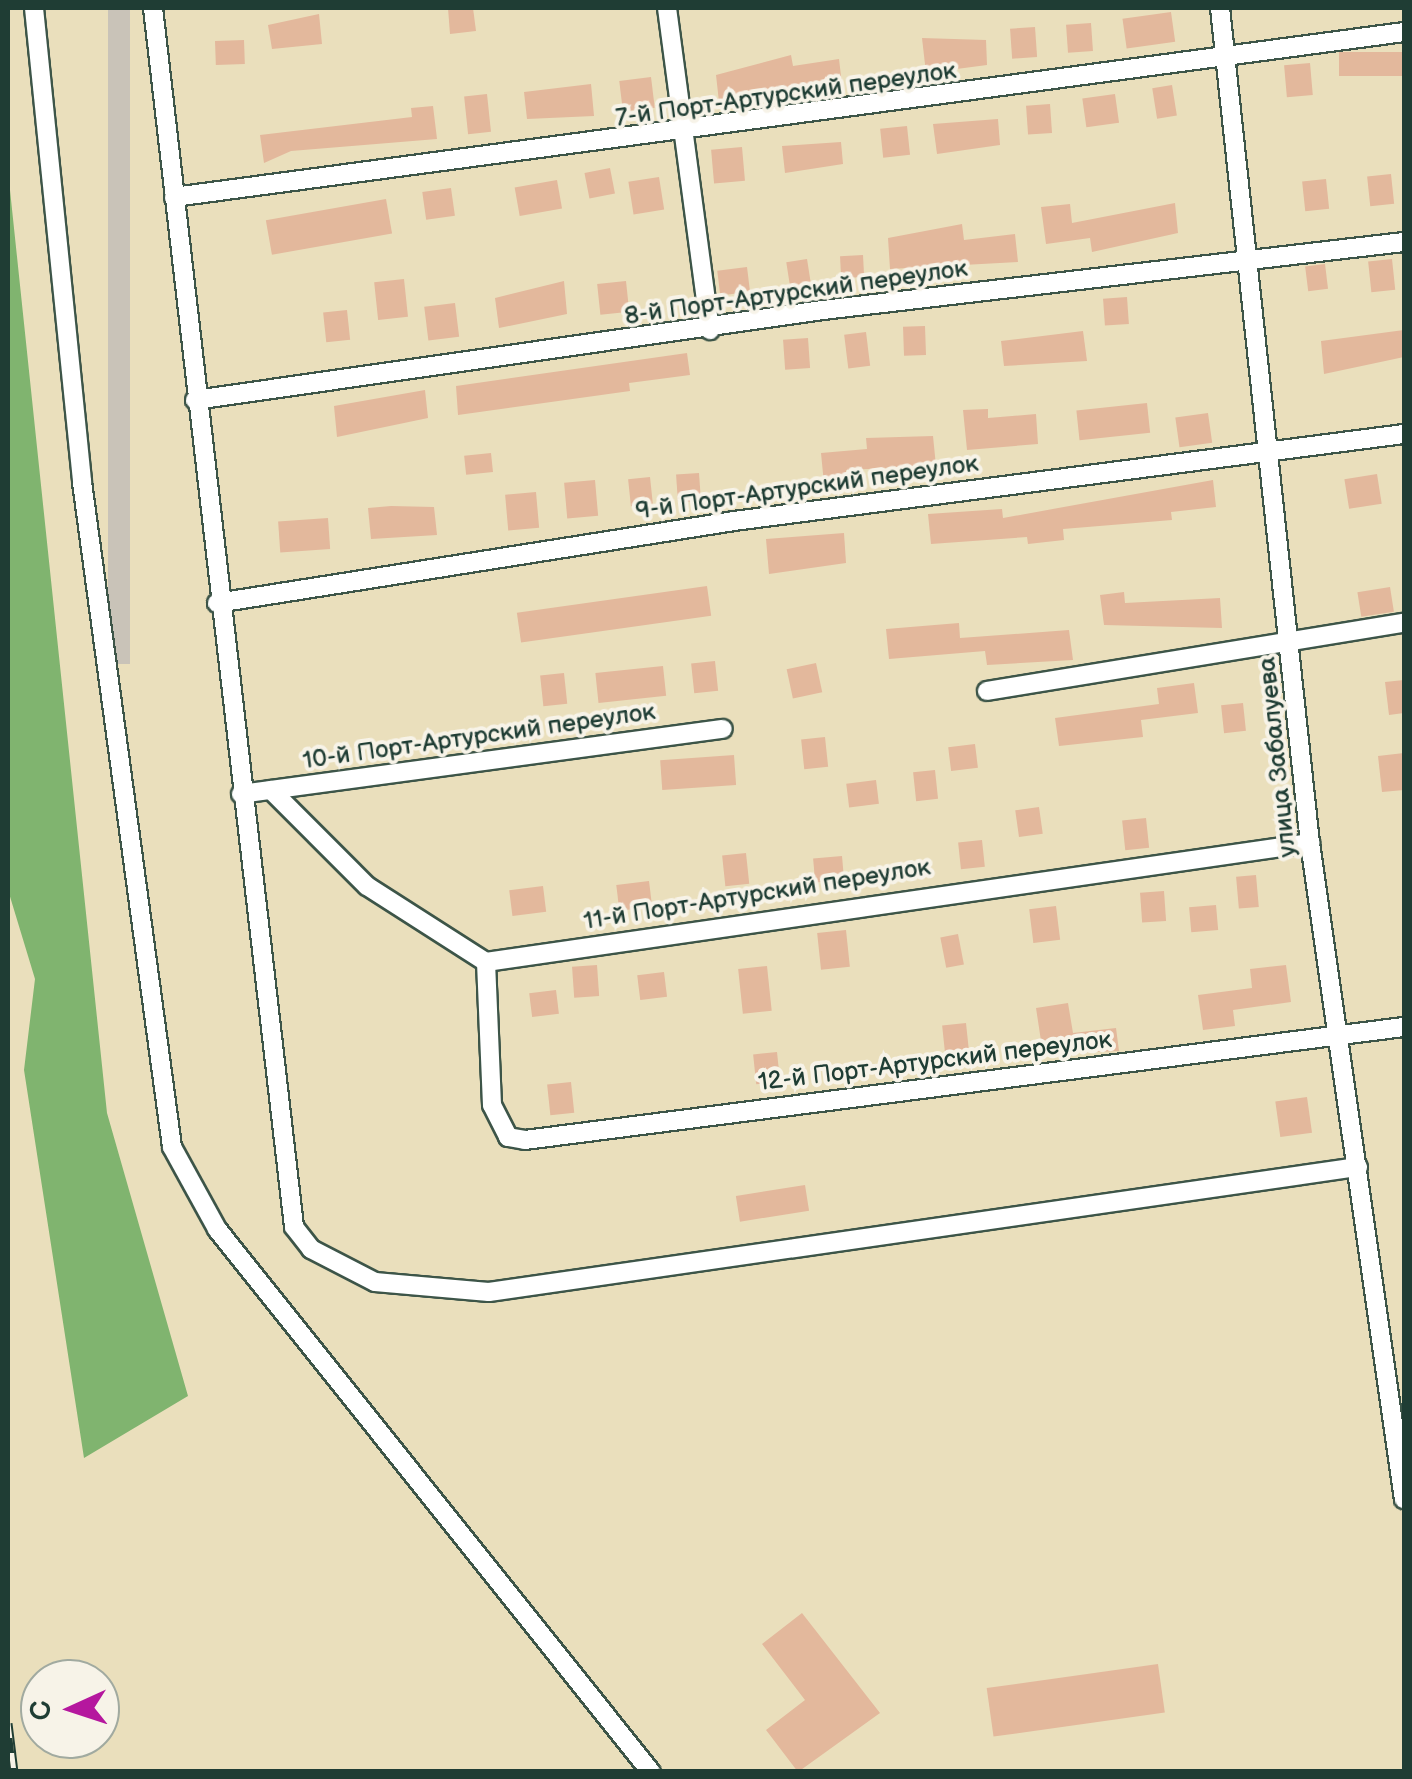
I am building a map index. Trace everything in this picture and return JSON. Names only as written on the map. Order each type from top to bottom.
[{"type":"street","points":[[34,8],[82,482],[172,1147],[251,1273],[651,1772]]},
{"type":"street","points":[[153,8],[217,603],[294,1227],[336,1266],[375,1282],[488,1292],[1358,1167]]},
{"type":"street","points":[[667,8],[710,330]]},
{"type":"street","name":"улица Забалуева","points":[[1220,8],[1291,638],[1310,843],[1404,1499]]},
{"type":"street","name":"7-й Порт-Артурский переулок","points":[[174,197],[685,134],[1227,61],[1404,32]]},
{"type":"street","name":"8-й Порт-Артурский переулок","points":[[195,400],[710,330],[1250,266],[1404,242]]},
{"type":"street","name":"9-й Порт-Артурский переулок","points":[[217,603],[734,521],[1404,434]]},
{"type":"street","points":[[987,691],[1291,638],[1404,623]]},
{"type":"street","name":"10-й Порт-Артурский переулок","points":[[242,794],[723,729]]},
{"type":"street","points":[[271,790],[367,886],[486,962]]},
{"type":"street","name":"11-й Порт-Артурский переулок","points":[[486,962],[1310,843]]},
{"type":"street","name":"12-й Порт-Артурский переулок","points":[[486,962],[492,1105],[508,1137],[525,1140],[1404,1027]]},
{"type":"shaded area","points":[[108,8],[130,8],[130,664],[108,664]]},
{"type":"green space","points":[[8,171],[107,1113],[188,1396],[84,1458],[24,1070],[35,979],[8,890]]},
{"type":"building","points":[[448,8],[473,8],[476,31],[450,34]]},
{"type":"building","points":[[1171,12],[1175,42],[1127,49],[1122,19]]},
{"type":"building","points":[[319,14],[322,44],[272,49],[268,25]]},
{"type":"building","points":[[1091,23],[1093,51],[1068,53],[1066,25]]},
{"type":"building","points":[[1035,27],[1037,57],[1012,59],[1010,29]]},
{"type":"building","points":[[922,38],[986,40],[987,65],[926,73]]},
{"type":"building","points":[[244,40],[245,64],[216,65],[215,41]]},
{"type":"building","points":[[1339,52],[1404,52],[1404,76],[1339,76]]},
{"type":"building","points":[[791,55],[793,66],[839,59],[842,84],[719,102],[716,75]]},
{"type":"building","points":[[1310,63],[1313,95],[1287,97],[1284,65]]},
{"type":"building","points":[[651,77],[655,108],[623,112],[619,81]]},
{"type":"building","points":[[591,84],[594,116],[527,119],[524,92]]},
{"type":"building","points":[[1172,85],[1177,116],[1157,119],[1152,88]]},
{"type":"building","points":[[487,94],[491,132],[468,134],[464,96]]},
{"type":"building","points":[[1115,94],[1119,123],[1086,127],[1082,99]]},
{"type":"building","points":[[1050,104],[1052,133],[1028,135],[1026,106]]},
{"type":"building","points":[[433,106],[437,139],[291,151],[264,163],[260,135],[412,117],[411,108]]},
{"type":"building","points":[[998,119],[1000,145],[937,154],[933,124]]},
{"type":"building","points":[[907,126],[910,155],[883,158],[880,129]]},
{"type":"building","points":[[841,142],[843,164],[785,173],[782,146]]},
{"type":"building","points":[[742,147],[745,181],[714,184],[711,150]]},
{"type":"building","points":[[610,168],[615,194],[589,198],[584,173]]},
{"type":"building","points":[[1391,174],[1394,204],[1370,206],[1367,177]]},
{"type":"building","points":[[659,177],[664,210],[634,214],[628,182]]},
{"type":"building","points":[[1326,179],[1329,209],[1305,211],[1302,182]]},
{"type":"building","points":[[557,180],[562,209],[520,216],[515,187]]},
{"type":"building","points":[[451,188],[455,216],[426,220],[422,192]]},
{"type":"building","points":[[386,199],[392,233],[272,255],[266,220]]},
{"type":"building","points":[[1175,203],[1178,233],[1092,252],[1090,238],[1046,244],[1041,207],[1070,204],[1072,223]]},
{"type":"building","points":[[962,224],[964,240],[1015,234],[1018,262],[890,269],[888,238]]},
{"type":"building","points":[[863,255],[864,277],[841,278],[840,256]]},
{"type":"building","points":[[807,259],[811,285],[790,288],[786,262]]},
{"type":"building","points":[[1392,259],[1395,290],[1371,292],[1368,262]]},
{"type":"building","points":[[1325,264],[1328,289],[1308,291],[1305,266]]},
{"type":"building","points":[[747,267],[750,292],[720,295],[717,271]]},
{"type":"building","points":[[404,279],[408,317],[378,320],[374,282]]},
{"type":"building","points":[[564,281],[567,314],[499,328],[495,298]]},
{"type":"building","points":[[626,281],[629,312],[600,315],[597,284]]},
{"type":"building","points":[[1127,297],[1129,324],[1105,326],[1103,299]]},
{"type":"building","points":[[455,303],[459,337],[428,341],[424,307]]},
{"type":"building","points":[[347,310],[350,340],[326,342],[323,313]]},
{"type":"building","points":[[925,326],[926,355],[904,356],[903,327]]},
{"type":"building","points":[[1404,330],[1404,357],[1324,374],[1321,341]]},
{"type":"building","points":[[1083,331],[1087,361],[1004,366],[1001,341]]},
{"type":"building","points":[[866,332],[870,366],[848,368],[844,335]]},
{"type":"building","points":[[808,338],[810,368],[785,370],[783,340]]},
{"type":"building","points":[[687,353],[690,375],[629,383],[630,391],[458,415],[456,386]]},
{"type":"building","points":[[425,390],[428,418],[337,437],[334,406]]},
{"type":"building","points":[[1147,403],[1150,433],[1080,440],[1076,410]]},
{"type":"building","points":[[988,409],[988,418],[1036,414],[1038,444],[967,450],[963,410]]},
{"type":"building","points":[[1208,413],[1212,443],[1179,447],[1175,418]]},
{"type":"building","points":[[933,436],[936,466],[846,470],[847,481],[824,484],[821,453],[867,449],[866,438]]},
{"type":"building","points":[[491,453],[493,472],[466,475],[464,456]]},
{"type":"building","points":[[699,473],[701,501],[678,503],[676,475]]},
{"type":"building","points":[[1377,474],[1382,504],[1349,509],[1344,479]]},
{"type":"building","points":[[650,477],[653,504],[631,506],[628,479]]},
{"type":"building","points":[[595,480],[598,516],[567,519],[564,483]]},
{"type":"building","points":[[1213,480],[1216,507],[1171,512],[1172,520],[1063,529],[1064,540],[1028,544],[1027,537],[931,544],[928,514],[1002,509],[1003,518]]},
{"type":"building","points":[[536,492],[539,528],[508,531],[505,495]]},
{"type":"building","points":[[434,507],[437,535],[371,539],[368,508]]},
{"type":"building","points":[[328,518],[330,549],[280,552],[278,521]]},
{"type":"building","points":[[844,533],[846,563],[769,574],[766,539]]},
{"type":"building","points":[[707,586],[711,616],[521,642],[517,613]]},
{"type":"building","points":[[1390,587],[1394,612],[1361,617],[1357,592]]},
{"type":"building","points":[[1124,592],[1125,603],[1220,598],[1222,628],[1104,625],[1100,595]]},
{"type":"building","points":[[959,623],[960,638],[1069,630],[1073,660],[987,665],[985,651],[889,659],[886,629]]},
{"type":"building","points":[[715,661],[718,691],[694,693],[691,664]]},
{"type":"building","points":[[816,663],[822,692],[793,699],[787,669]]},
{"type":"building","points":[[663,666],[666,696],[599,703],[595,673]]},
{"type":"building","points":[[564,673],[567,704],[543,706],[540,676]]},
{"type":"building","points":[[1404,680],[1404,713],[1389,715],[1385,682]]},
{"type":"building","points":[[1194,683],[1198,713],[1141,720],[1143,737],[1059,746],[1055,718],[1159,704],[1157,688]]},
{"type":"building","points":[[1243,703],[1246,731],[1224,733],[1221,705]]},
{"type":"building","points":[[825,737],[828,767],[804,769],[801,740]]},
{"type":"building","points":[[975,744],[978,768],[951,771],[948,747]]},
{"type":"building","points":[[1404,753],[1404,790],[1382,792],[1378,756]]},
{"type":"building","points":[[734,755],[736,785],[662,790],[660,760]]},
{"type":"building","points":[[935,770],[938,799],[916,801],[913,772]]},
{"type":"building","points":[[876,780],[879,804],[849,807],[846,784]]},
{"type":"building","points":[[1039,807],[1043,834],[1019,837],[1015,810]]},
{"type":"building","points":[[1146,818],[1149,848],[1125,850],[1122,821]]},
{"type":"building","points":[[982,840],[985,867],[961,869],[958,843]]},
{"type":"building","points":[[746,853],[749,884],[725,886],[722,856]]},
{"type":"building","points":[[842,856],[844,880],[815,882],[813,859]]},
{"type":"building","points":[[1256,875],[1259,907],[1239,909],[1236,877]]},
{"type":"building","points":[[649,881],[652,907],[619,911],[616,885]]},
{"type":"building","points":[[543,886],[546,912],[512,916],[509,890]]},
{"type":"building","points":[[1164,891],[1166,921],[1142,923],[1140,893]]},
{"type":"building","points":[[1216,905],[1218,930],[1191,932],[1189,907]]},
{"type":"building","points":[[1056,906],[1060,940],[1033,943],[1029,909]]},
{"type":"building","points":[[846,930],[850,967],[821,970],[817,933]]},
{"type":"building","points":[[958,934],[964,964],[946,968],[940,937]]},
{"type":"building","points":[[597,965],[599,996],[574,998],[572,967]]},
{"type":"building","points":[[1286,965],[1291,1002],[1233,1010],[1235,1026],[1203,1030],[1198,995],[1252,988],[1250,969]]},
{"type":"building","points":[[767,966],[772,1011],[743,1014],[738,969]]},
{"type":"building","points":[[664,972],[667,997],[640,1000],[637,975]]},
{"type":"building","points":[[556,990],[559,1014],[532,1017],[529,993]]},
{"type":"building","points":[[1068,1003],[1073,1033],[1116,1028],[1119,1051],[1043,1054],[1036,1008]]},
{"type":"building","points":[[966,1023],[969,1053],[945,1055],[942,1026]]},
{"type":"building","points":[[777,1052],[780,1082],[756,1084],[753,1055]]},
{"type":"building","points":[[571,1082],[574,1113],[550,1115],[547,1085]]},
{"type":"building","points":[[1307,1097],[1312,1133],[1280,1137],[1275,1101]]},
{"type":"building","points":[[805,1185],[809,1211],[740,1222],[736,1196]]},
{"type":"building","points":[[802,1613],[880,1713],[798,1772],[766,1730],[805,1700],[762,1644]]},
{"type":"building","points":[[1158,1664],[1165,1713],[994,1737],[987,1688]]},
{"type":"railway","points":[[8,1723],[14,1772]]}]
